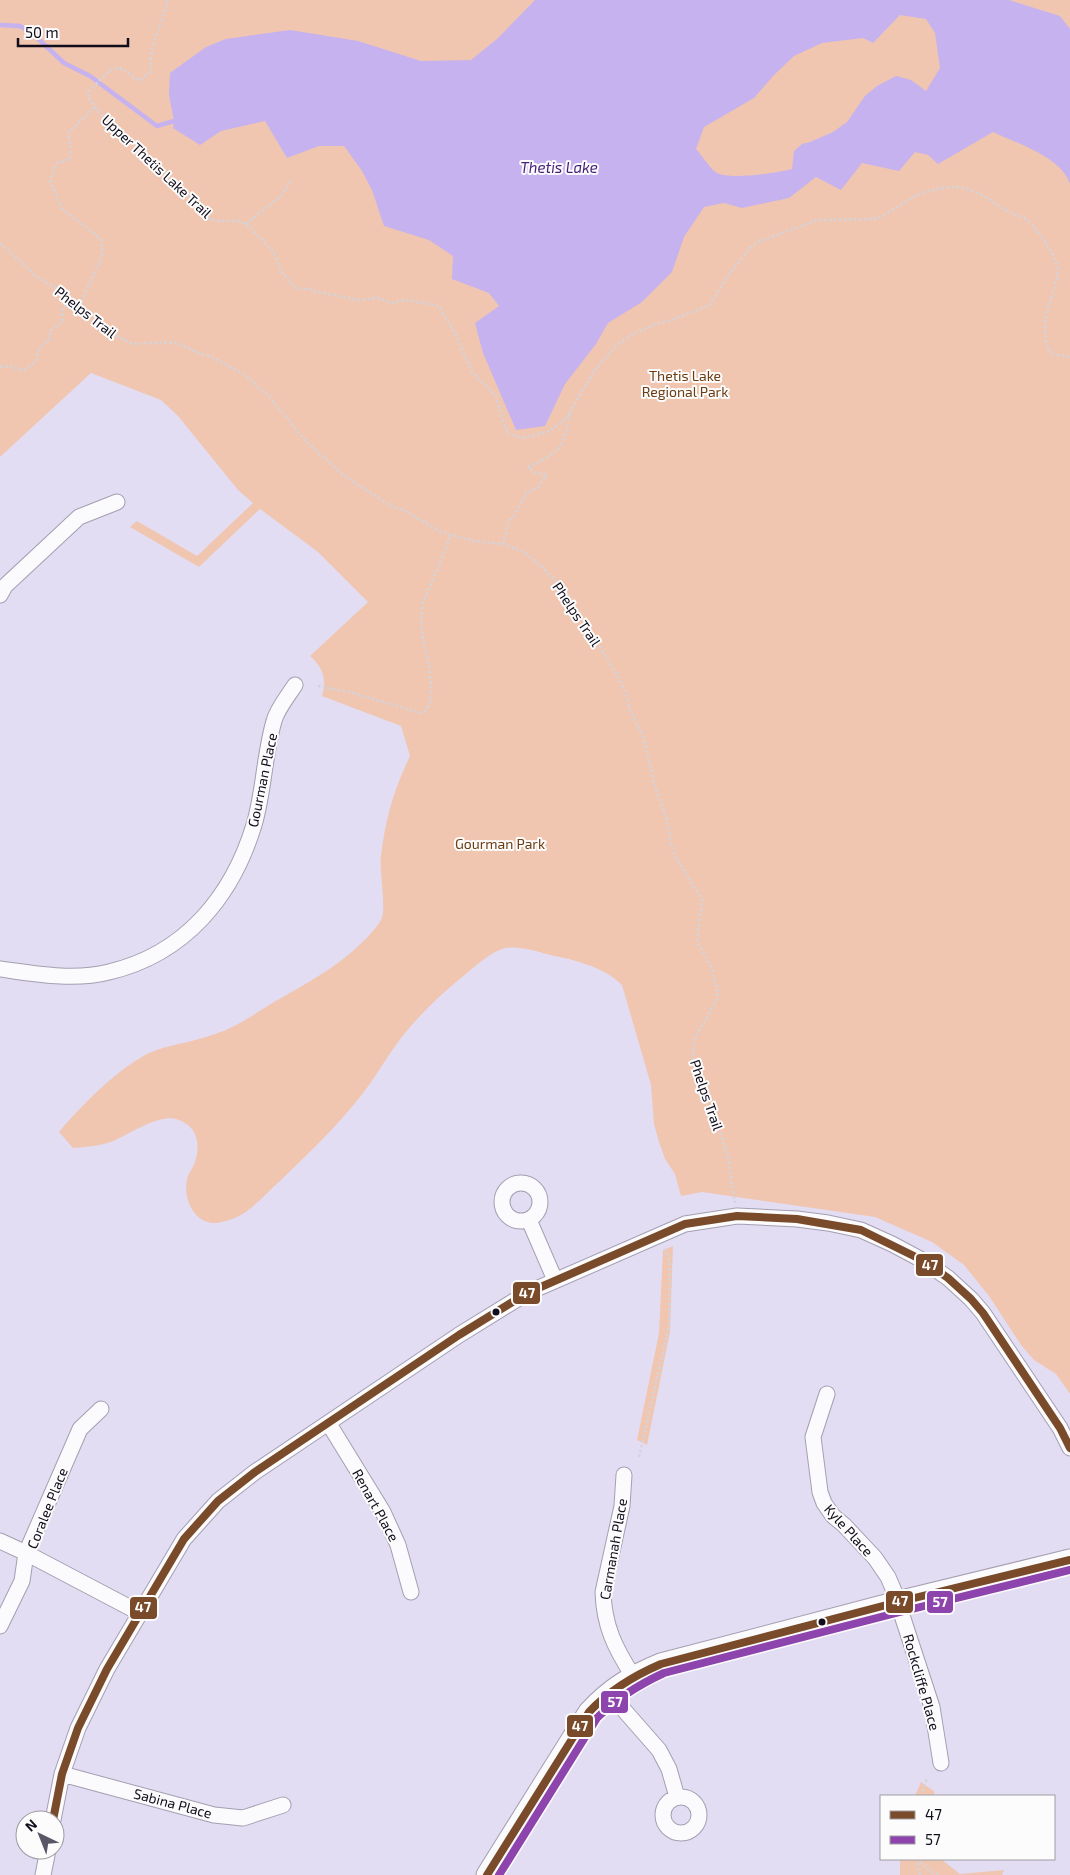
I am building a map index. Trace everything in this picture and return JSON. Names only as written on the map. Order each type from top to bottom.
[{"type":"street","points":[[0,595],[5,586],[79,517],[117,502]]},
{"type":"street","name":"Gourman Place","points":[[0,970],[50,976],[80,976],[109,972],[138,962],[171,947],[202,920],[225,890],[242,859],[254,824],[274,719],[295,685]]},
{"type":"street","points":[[55,1810],[62,1774],[78,1728],[107,1670],[184,1539],[218,1501],[255,1472],[485,1318],[527,1293],[686,1224],[737,1216],[797,1219],[828,1223],[861,1230],[922,1260],[948,1278],[983,1313],[1060,1428],[1070,1448]]},
{"type":"street","points":[[529,1220],[555,1280]]},
{"type":"street","name":"Kyle Place","points":[[827,1394],[813,1437],[820,1492],[824,1503],[833,1516],[844,1525],[874,1558],[888,1578],[898,1602]]},
{"type":"street","name":"Coralee Place","points":[[101,1409],[80,1429],[26,1553],[140,1613]]},
{"type":"street","name":"Renart Place","points":[[329,1424],[383,1512],[398,1545],[411,1592]]},
{"type":"street","name":"Carmanah Place","points":[[624,1475],[622,1506],[603,1592],[603,1606],[612,1639],[633,1676]]},
{"type":"street","points":[[0,1541],[26,1553],[22,1581],[0,1626]]},
{"type":"street","points":[[488,1875],[585,1718],[599,1701],[633,1676],[661,1664],[898,1602],[1070,1560]]},
{"type":"street","name":"Rockcliffe Place","points":[[898,1602],[932,1707],[940,1763]]},
{"type":"street","points":[[609,1693],[659,1750],[669,1769],[677,1797]]},
{"type":"street","name":"Sabina Place","points":[[62,1774],[214,1815],[243,1818],[284,1805]]},
{"type":"street","points":[[43,1875],[46,1860]]},
{"type":"path","name":"Upper Thetis Lake Trail","points":[[168,0],[152,52],[151,71],[141,80],[134,78],[122,68],[110,70],[92,87],[88,92],[88,97],[115,131],[134,143],[186,190],[210,220],[220,222],[232,220],[246,224]]},
{"type":"path","points":[[79,306],[101,259],[103,253],[102,242],[100,238],[62,209],[50,180],[57,163],[70,159],[71,149],[68,134],[70,130],[95,107]]},
{"type":"path","points":[[291,181],[282,194],[246,224],[273,251],[280,269],[295,288],[309,289],[359,300],[378,298],[392,303],[405,300],[436,305],[440,308],[456,335],[472,372],[496,396],[504,425],[509,434],[523,438],[548,432],[558,426],[571,411],[594,371],[617,345],[652,325],[672,320],[710,305],[732,271],[750,248],[760,241],[818,220],[875,219],[900,204],[928,191],[966,188],[992,199],[1013,214],[1026,219],[1043,238],[1055,261],[1058,273],[1045,316],[1049,349],[1052,354],[1070,357]]},
{"type":"path","name":"Phelps Trail","points":[[0,243],[36,276],[64,293],[71,302],[95,316],[113,334],[132,344],[168,342],[179,344],[212,357],[245,375],[269,396],[304,439],[341,473],[393,507],[404,510],[451,536],[503,544],[524,552],[565,590],[618,678],[627,697],[630,710],[643,737],[656,790],[668,819],[670,843],[675,856],[701,897],[697,941],[711,966],[718,993],[716,1001],[695,1038],[692,1047],[693,1062],[700,1082],[711,1103],[728,1158],[737,1216]]},
{"type":"path","points":[[0,367],[10,366],[24,370],[36,361],[39,350],[49,339],[51,330],[62,322],[62,307],[71,302]]},
{"type":"path","points":[[503,544],[509,521],[515,515],[526,493],[538,488],[546,475],[528,467],[555,452],[566,438],[571,411]]},
{"type":"path","points":[[318,686],[421,713],[426,712],[430,705],[432,686],[422,632],[421,613],[423,603],[451,536]]},
{"type":"path","points":[[639,1457],[669,1326],[670,1263],[660,1235]]},
{"type":"path","points":[[921,1795],[927,1778]]},
{"type":"path","points":[[916,1860],[920,1875]]},
{"type":"path","points":[[916,1860],[938,1875]]},
{"type":"green space","name":"Thetis Lake Regional Park","points":[[0,0],[1070,0],[1070,1394],[1056,1374],[1034,1360],[1021,1345],[989,1296],[964,1265],[932,1242],[875,1217],[702,1192],[681,1196],[675,1174],[665,1159],[659,1142],[654,1124],[651,1085],[622,985],[608,974],[573,960],[528,950],[508,948],[502,949],[484,960],[449,988],[416,1020],[395,1046],[362,1094],[320,1142],[257,1203],[229,1220],[216,1223],[207,1222],[200,1219],[191,1208],[186,1187],[198,1148],[193,1130],[183,1122],[169,1118],[152,1122],[111,1142],[78,1148],[73,1148],[59,1132],[101,1088],[137,1060],[157,1050],[207,1037],[238,1024],[326,971],[350,953],[372,932],[383,915],[381,856],[385,830],[399,780],[410,756],[401,726],[322,696],[323,674],[310,656],[368,602],[318,552],[260,509],[199,567],[130,527],[137,521],[197,556],[253,503],[238,490],[178,416],[161,400],[91,373],[0,457]]},
{"type":"green space","points":[[673,1246],[670,1332],[647,1445],[637,1440],[659,1333],[663,1250]]},
{"type":"green space","points":[[921,1782],[935,1792],[934,1795],[915,1795]]},
{"type":"green space","points":[[900,1860],[942,1860],[960,1874],[1004,1870],[1002,1875],[900,1875]]},
{"type":"water","name":"Thetis Lake","points":[[535,0],[1009,0],[1060,16],[1070,29],[1070,184],[1058,166],[1048,159],[1025,146],[993,132],[938,164],[928,155],[915,152],[899,171],[862,163],[841,190],[816,177],[789,198],[742,208],[724,203],[704,207],[684,237],[672,272],[642,302],[608,323],[596,344],[565,384],[545,426],[516,430],[483,353],[475,323],[499,306],[489,293],[452,279],[453,256],[429,240],[384,226],[372,190],[362,171],[344,146],[319,146],[287,158],[265,121],[221,131],[200,145],[173,128],[174,121],[169,95],[170,73],[206,47],[226,39],[290,30],[358,41],[421,61],[471,60],[497,39]],"holes":[[[900,15],[926,19],[935,33],[940,68],[926,91],[911,80],[896,76],[877,86],[865,96],[847,122],[833,132],[802,144],[794,151],[792,169],[754,175],[724,175],[717,173],[696,149],[704,127],[754,98],[794,56],[822,43],[863,38],[873,43]]]},
{"type":"waterway","points":[[0,25],[20,26],[33,34],[64,63],[90,76],[157,126],[174,121]]},
{"type":"transit line","name":"47","points":[[55,1810],[62,1774],[78,1728],[107,1669],[184,1539],[218,1501],[255,1472],[459,1335],[527,1293],[685,1224],[737,1216],[797,1219],[861,1230],[922,1260],[948,1278],[983,1313],[1060,1428],[1070,1448]]},
{"type":"transit line","name":"47","points":[[487,1875],[589,1712],[614,1690],[641,1673],[661,1664],[898,1602],[1070,1560]]},
{"type":"transit line","name":"57","points":[[499,1875],[597,1718],[620,1698],[645,1682],[664,1673],[1070,1570]]},
{"type":"park label","name":"Gourman Park","points":[[500,843]]}]
